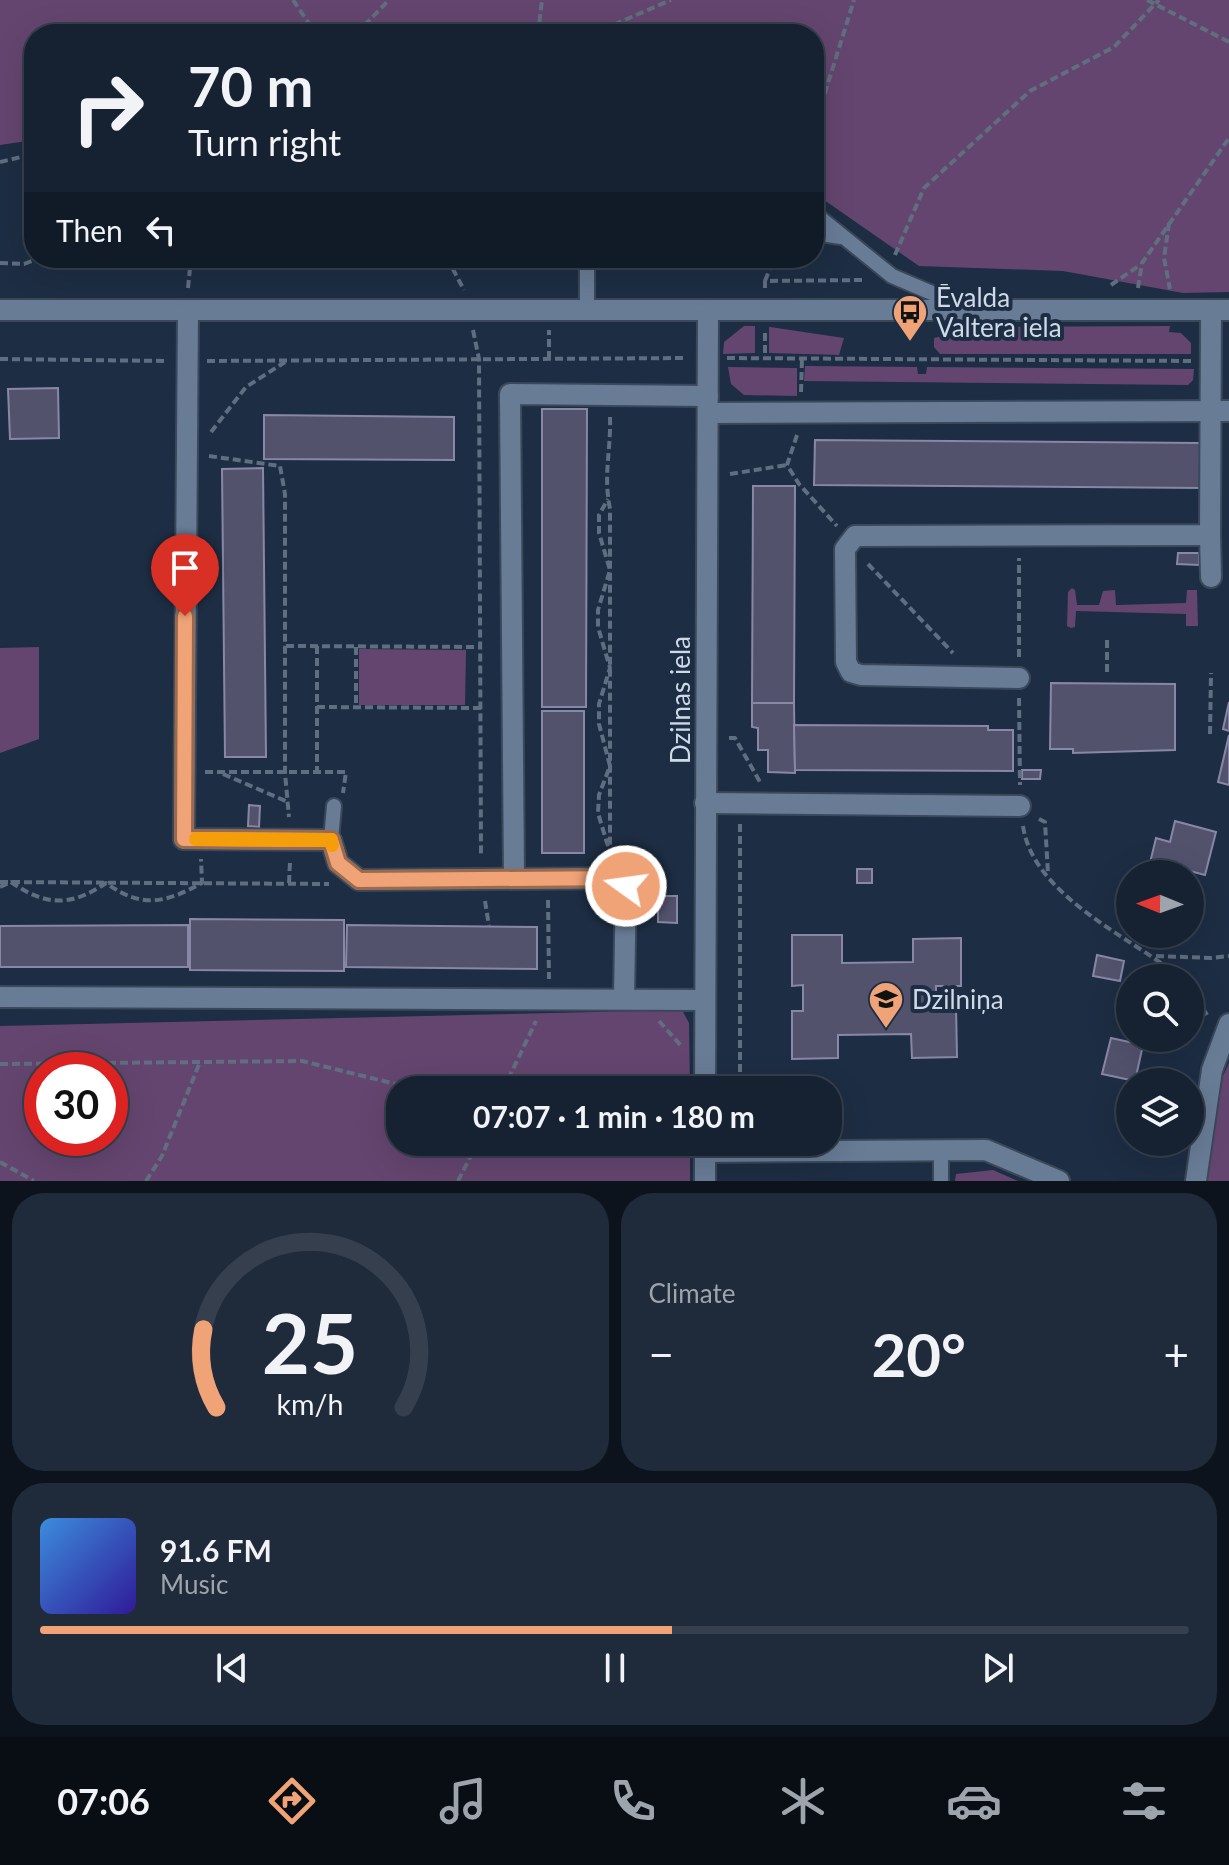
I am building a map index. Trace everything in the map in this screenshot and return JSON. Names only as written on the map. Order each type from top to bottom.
[{"type":"street","points":[[0,310],[587,307],[708,310],[1220,310],[1220,411],[1210,535],[1211,577]]},
{"type":"street","points":[[188,310],[184,839],[331,840],[338,863],[359,880],[548,877],[604,870],[626,878],[632,998]]},
{"type":"street","name":"Dzilnas iela","points":[[705,1076],[708,310]]},
{"type":"street","points":[[514,877],[510,394],[708,404],[1220,411]]},
{"type":"street","points":[[1019,678],[861,675],[851,672],[846,662],[845,549],[848,541],[855,536],[1210,535]]},
{"type":"street","points":[[705,803],[1020,806]]},
{"type":"street","points":[[0,997],[705,1000]]},
{"type":"street","points":[[1196,1181],[1212,1070],[1225,1033]]},
{"type":"street","points":[[842,1148],[986,1150],[1059,1181]]},
{"type":"street","points":[[705,1156],[705,1181]]},
{"type":"lane","points":[[824,221],[892,276],[967,308]]},
{"type":"lane","points":[[824,234],[843,237]]},
{"type":"lane","points":[[587,268],[587,307]]},
{"type":"lane","points":[[331,840],[334,806]]},
{"type":"lane","points":[[941,1148],[941,1181]]},
{"type":"path","points":[[293,0],[309,24]]},
{"type":"path","points":[[366,24],[389,0]]},
{"type":"path","points":[[539,24],[542,0]]},
{"type":"path","points":[[615,24],[671,0]]},
{"type":"path","points":[[824,96],[854,0]]},
{"type":"path","points":[[1147,0],[1157,2],[1229,42]]},
{"type":"path","points":[[892,276],[896,250],[924,188],[1030,91],[1114,47],[1157,2]]},
{"type":"path","points":[[1137,289],[1142,263],[1169,220],[1229,138]]},
{"type":"path","points":[[0,162],[24,156]]},
{"type":"path","points":[[1169,220],[1164,258],[1171,296]]},
{"type":"path","points":[[0,263],[24,264]]},
{"type":"path","points":[[1111,285],[1142,263]]},
{"type":"path","points":[[188,310],[190,268]]},
{"type":"path","points":[[765,281],[770,268]]},
{"type":"path","points":[[0,359],[186,361]]},
{"type":"path","points":[[479,359],[481,877],[489,926]]},
{"type":"path","points":[[800,399],[802,359]]},
{"type":"path","points":[[205,443],[218,418],[246,387],[288,360]]},
{"type":"path","points":[[604,870],[610,853],[610,570],[608,499],[604,479],[610,452],[610,417],[606,408]]},
{"type":"path","points":[[199,455],[280,466],[285,494],[285,773],[290,840],[289,883]]},
{"type":"path","points":[[727,474],[787,465]]},
{"type":"path","points":[[604,870],[610,853],[598,813],[599,795],[610,766],[599,724],[599,704],[610,668],[598,627],[598,610],[610,570],[599,533],[599,515],[608,499]]},
{"type":"path","points":[[1107,638],[1107,672]]},
{"type":"path","points":[[286,646],[482,647]]},
{"type":"path","points":[[317,646],[317,772]]},
{"type":"path","points":[[356,647],[356,707]]},
{"type":"path","points":[[1210,734],[1211,673]]},
{"type":"path","points":[[317,707],[481,708]]},
{"type":"path","points":[[726,738],[735,738],[767,794]]},
{"type":"path","points":[[198,772],[346,772],[346,789],[334,806]]},
{"type":"path","points":[[221,773],[288,802]]},
{"type":"path","points":[[730,803],[740,821],[740,1076]]},
{"type":"path","points":[[1020,806],[1045,822],[1048,874]]},
{"type":"path","points":[[1020,806],[1024,838],[1048,874],[1081,911],[1164,964]]},
{"type":"path","points":[[510,1076],[549,997],[548,877]]},
{"type":"path","points":[[0,885],[11,882],[340,884],[359,880]]},
{"type":"path","points":[[11,882],[34,898],[59,902],[90,894],[106,883]]},
{"type":"path","points":[[106,883],[126,897],[149,901],[178,896],[202,883]]},
{"type":"path","points":[[1153,955],[1229,956]]},
{"type":"path","points":[[632,998],[701,1076]]},
{"type":"path","points":[[1204,1006],[1225,1033]]},
{"type":"path","points":[[0,1064],[302,1061],[386,1082]]},
{"type":"path","points":[[146,1181],[162,1156],[200,1062]]},
{"type":"path","points":[[458,1181],[471,1156]]},
{"type":"path","points":[[636,1156],[670,1156]]},
{"type":"path","points":[[0,1162],[34,1181]]},
{"type":"shaded area","points":[[0,0],[1229,0],[1229,292],[1183,293],[1063,271],[919,266],[824,200],[824,24],[24,24],[24,141],[0,145]]},
{"type":"shaded area","points":[[744,326],[755,326],[755,353],[723,354],[724,342]]},
{"type":"shaded area","points":[[1170,326],[1169,332],[1181,333],[1191,343],[1191,354],[940,354],[934,347],[934,338],[978,327]]},
{"type":"shaded area","points":[[769,327],[844,338],[839,355],[769,353]]},
{"type":"shaded area","points":[[805,366],[917,367],[918,374],[926,374],[927,367],[1194,369],[1193,380],[1188,385],[804,381]]},
{"type":"shaded area","points":[[728,367],[797,368],[797,396],[744,395],[731,384]]},
{"type":"shaded area","points":[[1072,588],[1077,605],[1099,605],[1103,591],[1115,590],[1116,605],[1186,603],[1187,590],[1197,590],[1198,626],[1186,626],[1186,614],[1076,611],[1075,627],[1071,628],[1067,626],[1068,592]]},
{"type":"shaded area","points":[[39,647],[39,739],[0,753],[0,648]]},
{"type":"shaded area","points":[[359,649],[466,650],[465,705],[359,705]]},
{"type":"shaded area","points":[[682,1010],[689,1023],[690,1076],[386,1076],[386,1156],[690,1156],[690,1181],[0,1181],[0,1026]]},
{"type":"shaded area","points":[[1229,1063],[1229,1181],[1206,1181],[1223,1076]]},
{"type":"shaded area","points":[[993,1170],[1018,1181],[955,1181],[956,1174]]},
{"type":"building","points":[[58,388],[59,438],[10,439],[8,389]]},
{"type":"building","points":[[542,409],[587,409],[586,707],[542,707]]},
{"type":"building","points":[[264,415],[454,417],[454,460],[264,459]]},
{"type":"building","points":[[815,440],[1201,443],[1201,488],[814,485]]},
{"type":"building","points":[[263,468],[266,757],[225,757],[222,469]]},
{"type":"building","points":[[753,486],[795,486],[794,703],[752,703]]},
{"type":"building","points":[[1178,553],[1199,553],[1199,565],[1177,564]]},
{"type":"building","points":[[1051,683],[1175,684],[1175,750],[1073,753],[1073,749],[1050,749]]},
{"type":"building","points":[[1229,702],[1229,731],[1223,729]]},
{"type":"building","points":[[752,703],[794,703],[795,773],[768,772],[768,750],[758,750],[758,728],[752,727]]},
{"type":"building","points":[[542,711],[584,711],[584,853],[542,853]]},
{"type":"building","points":[[794,725],[988,726],[988,730],[1013,730],[1013,771],[795,770]]},
{"type":"building","points":[[1229,735],[1229,785],[1218,782]]},
{"type":"building","points":[[1022,770],[1041,770],[1040,779],[1022,779]]},
{"type":"building","points":[[249,805],[260,806],[259,827],[248,826]]},
{"type":"building","points":[[1175,821],[1216,832],[1205,875],[1204,860],[1151,860],[1156,838],[1170,842]]},
{"type":"building","points":[[857,869],[872,869],[872,883],[857,883]]},
{"type":"building","points":[[658,896],[677,896],[677,923],[658,922]]},
{"type":"building","points":[[190,919],[344,920],[344,971],[190,970]]},
{"type":"building","points":[[188,925],[188,967],[0,967],[0,926]]},
{"type":"building","points":[[347,925],[537,927],[537,969],[346,967]]},
{"type":"building","points":[[792,935],[842,935],[842,963],[913,962],[913,939],[961,938],[961,986],[936,986],[936,1006],[956,1006],[957,1057],[912,1058],[911,1034],[838,1035],[838,1058],[792,1059],[792,1011],[803,1011],[803,985],[792,986]]},
{"type":"building","points":[[1097,955],[1124,961],[1123,964],[1116,964],[1116,980],[1093,976]]},
{"type":"building","points":[[1111,1038],[1116,1039],[1116,1052],[1141,1052],[1138,1068],[1116,1068],[1116,1077],[1102,1074]]},
{"type":"slow traffic","points":[[196,839],[331,840],[332,845]]},
{"type":"place","name":"Ēvalda Valtera iela","points":[[910,343]]},
{"type":"place","name":"Dzilniņa","points":[[886,1030]]},
{"type":"route","points":[[185,616],[184,839],[331,840],[338,863],[359,880],[626,878],[626,886]]}]
